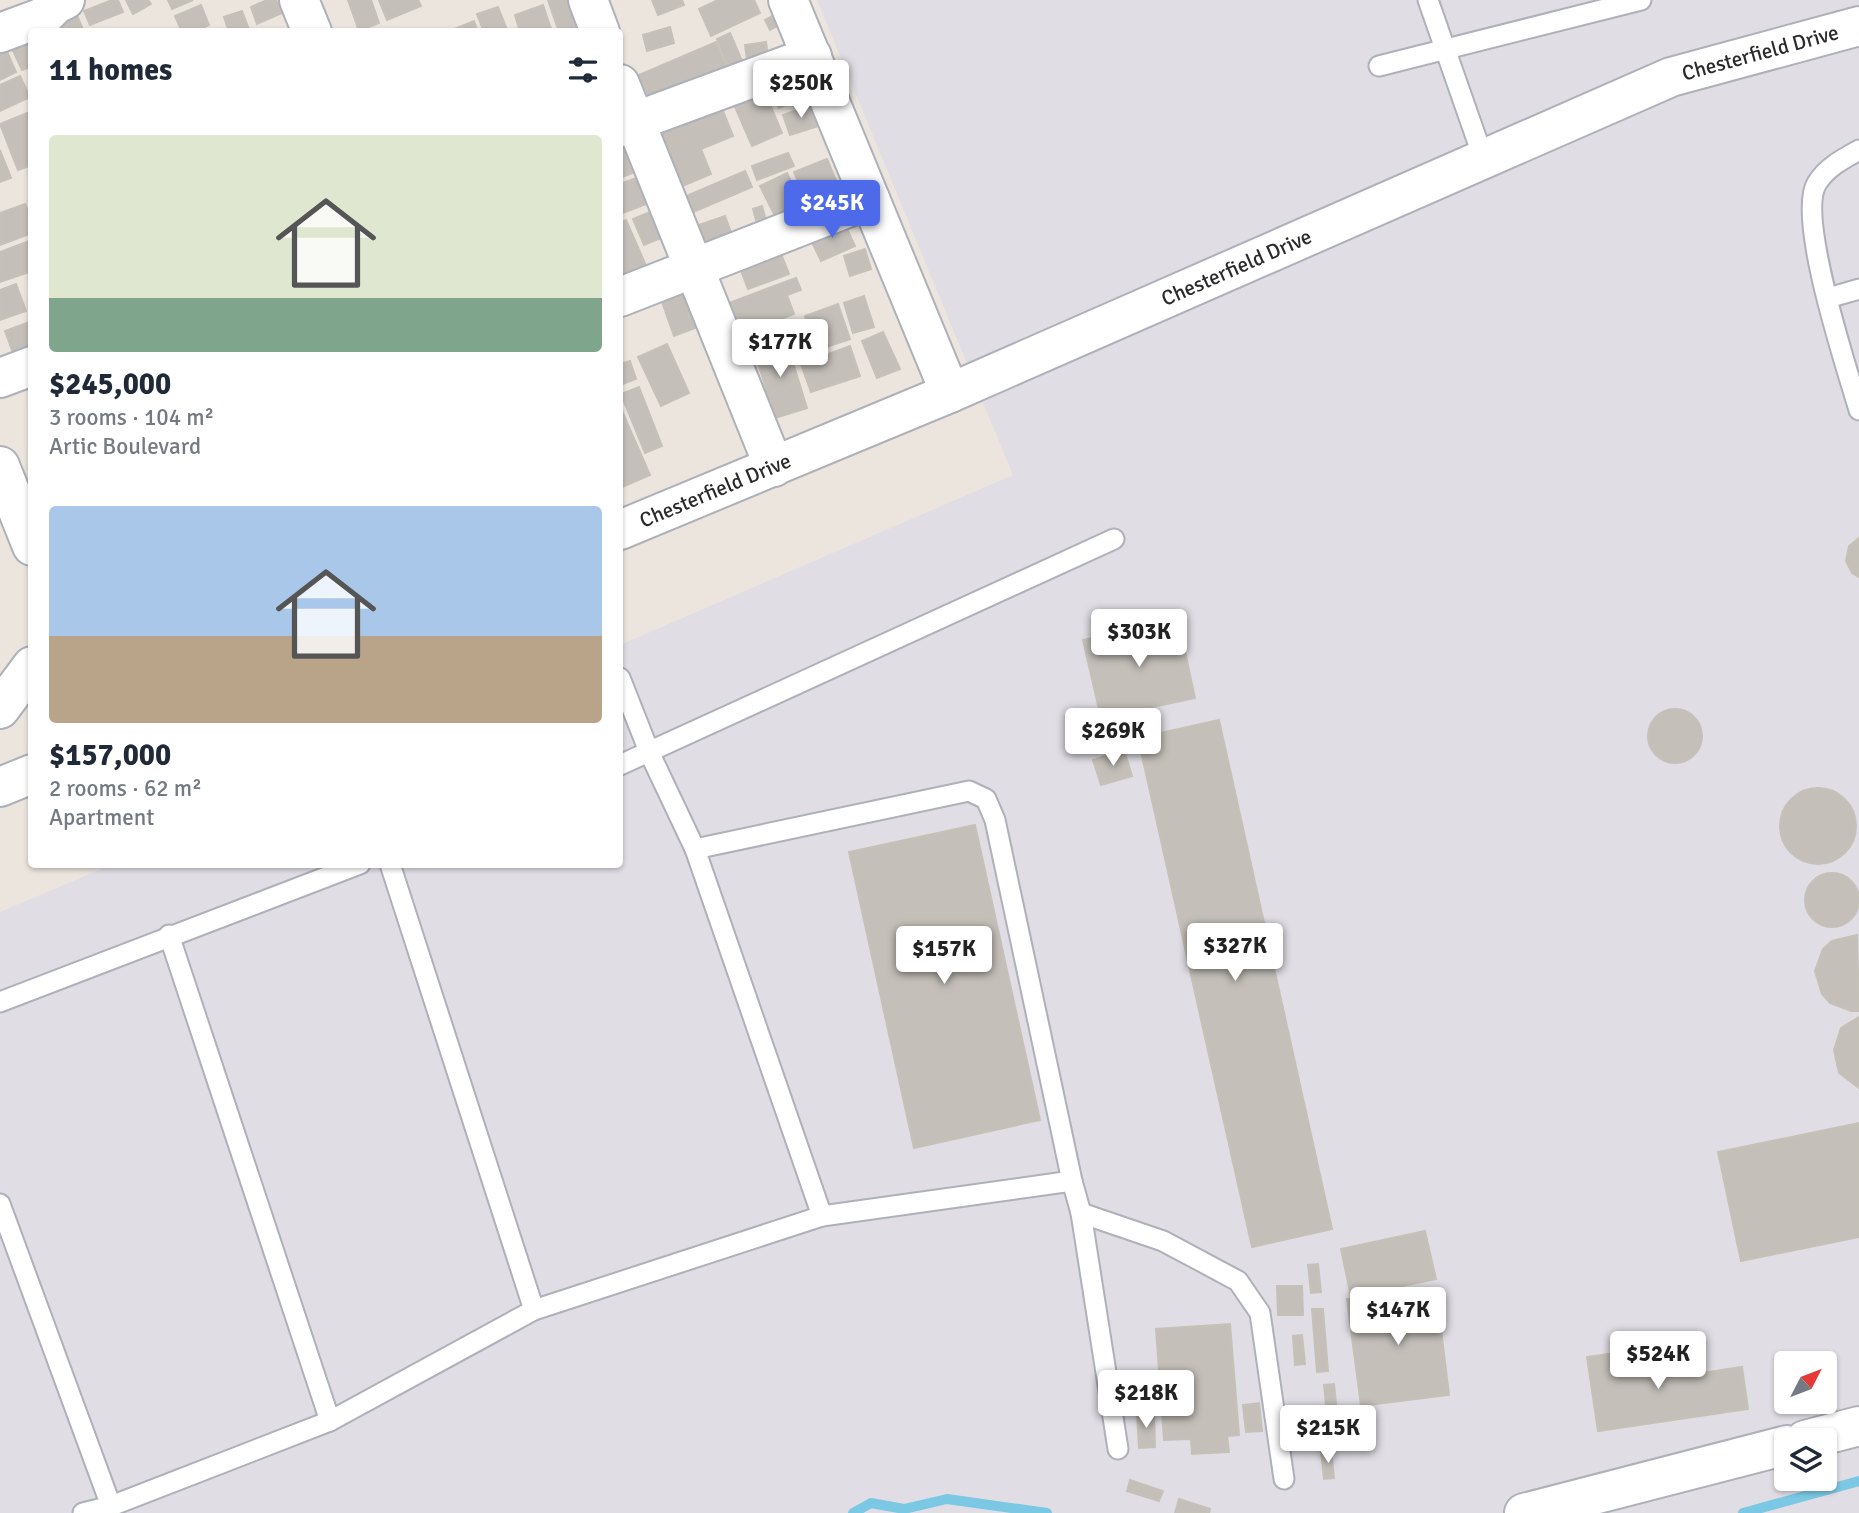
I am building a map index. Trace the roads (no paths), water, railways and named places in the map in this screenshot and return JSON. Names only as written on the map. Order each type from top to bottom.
[{"type":"street","points":[[0,33],[43,17],[56,4],[65,0]]},
{"type":"street","points":[[299,0],[310,28]]},
{"type":"street","points":[[588,0],[598,28]]},
{"type":"street","points":[[788,0],[950,393]]},
{"type":"street","name":"Chesterfield Drive","points":[[623,529],[950,393],[1671,77],[1859,26]]},
{"type":"street","points":[[626,124],[811,56]]},
{"type":"street","points":[[623,104],[626,124],[692,267],[774,467]]},
{"type":"street","points":[[623,296],[870,200]]},
{"type":"street","points":[[0,378],[28,368]]},
{"type":"street","points":[[0,466],[28,535]]},
{"type":"street","points":[[0,709],[28,671]]},
{"type":"street","points":[[0,787],[28,776]]},
{"type":"street","points":[[1837,1432],[1859,1426]]},
{"type":"street","points":[[1524,1513],[1774,1448]]},
{"type":"lane","points":[[1428,0],[1484,160]]},
{"type":"lane","points":[[1379,66],[1641,0]]},
{"type":"lane","points":[[1859,150],[1830,167],[1815,185],[1811,220],[1828,298],[1859,410]]},
{"type":"lane","points":[[1828,298],[1859,289]]},
{"type":"lane","points":[[623,764],[650,754],[1114,539]]},
{"type":"lane","points":[[623,686],[650,754],[695,849],[822,1216]]},
{"type":"lane","points":[[695,849],[969,791],[986,799],[995,820],[1081,1213],[1118,1449]]},
{"type":"lane","points":[[0,1002],[349,868]]},
{"type":"lane","points":[[391,868],[534,1310]]},
{"type":"lane","points":[[169,935],[330,1421]]},
{"type":"lane","points":[[83,1513],[111,1506],[330,1421],[534,1310],[822,1216],[1072,1181]]},
{"type":"lane","points":[[0,1204],[111,1506]]},
{"type":"lane","points":[[1081,1213],[1163,1241],[1238,1281],[1260,1313],[1284,1479]]},
{"type":"waterway","points":[[1743,1513],[1859,1481]]},
{"type":"waterway","points":[[853,1513],[871,1503],[904,1509],[947,1499],[1047,1513]]}]
